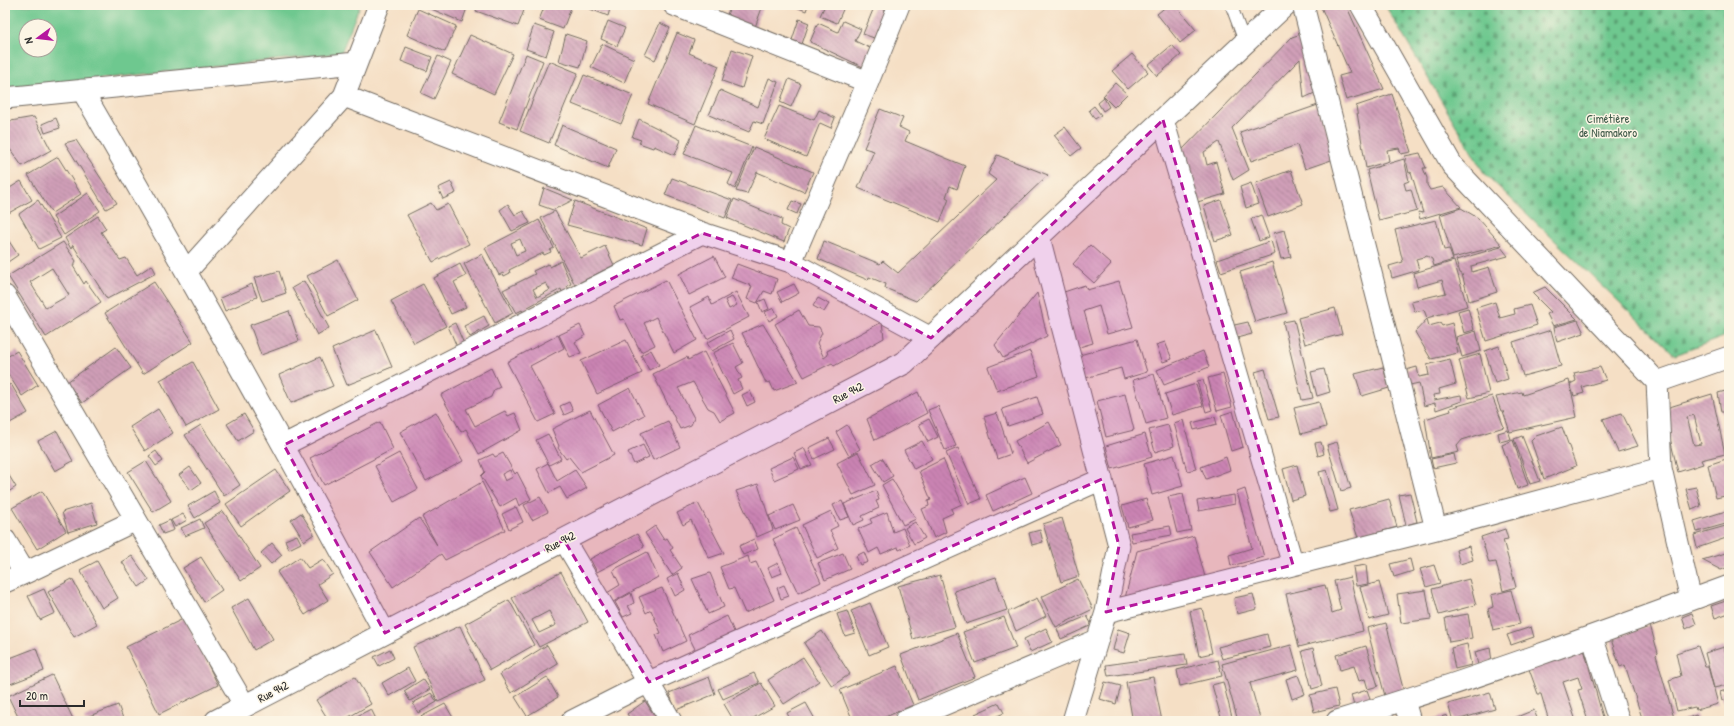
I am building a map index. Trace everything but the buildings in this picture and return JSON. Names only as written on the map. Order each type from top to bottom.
[{"type":"street","points":[[187,271],[344,96],[379,5]]},
{"type":"street","points":[[674,5],[868,82]]},
{"type":"street","points":[[791,262],[868,82],[899,5]]},
{"type":"street","name":"Rue 942","points":[[216,721],[904,363],[1285,5]]},
{"type":"street","points":[[1303,5],[1436,529]]},
{"type":"street","points":[[1361,5],[1452,165],[1656,382],[1661,468],[1691,600]]},
{"type":"street","points":[[5,98],[356,63]]},
{"type":"street","points":[[82,90],[187,271],[284,445],[385,633]]},
{"type":"street","points":[[344,96],[702,232],[791,262],[931,338]]},
{"type":"street","points":[[1163,120],[1293,565]]},
{"type":"street","points":[[284,445],[702,232]]},
{"type":"street","points":[[1039,237],[1119,546],[1106,612],[1073,721]]},
{"type":"street","points":[[5,296],[245,706]]},
{"type":"street","points":[[1656,382],[1729,357]]},
{"type":"street","points":[[1106,612],[1436,529],[1661,468]]},
{"type":"street","points":[[572,721],[649,682],[1102,479]]},
{"type":"street","points":[[5,582],[136,520]]},
{"type":"street","points":[[5,540],[25,573]]},
{"type":"street","points":[[564,540],[671,721]]},
{"type":"street","points":[[1337,721],[1404,701],[1592,636],[1729,586]]},
{"type":"street","points":[[1592,636],[1619,721]]},
{"type":"street","points":[[905,721],[1097,640]]},
{"type":"street","points":[[1404,701],[1410,721]]},
{"type":"lane","points":[[1231,5],[1245,43]]},
{"type":"highlighted area","points":[[1163,120],[1293,565],[1106,612],[1119,546],[1102,479],[649,682],[564,540],[385,633],[284,445],[702,233],[791,262],[931,338]]},
{"type":"green space","points":[[5,5],[360,5],[341,53],[5,89]]},
{"type":"green space","name":"Cimétière de Niamakoro","points":[[1385,5],[1729,5],[1729,335],[1675,355],[1484,173]]}]
